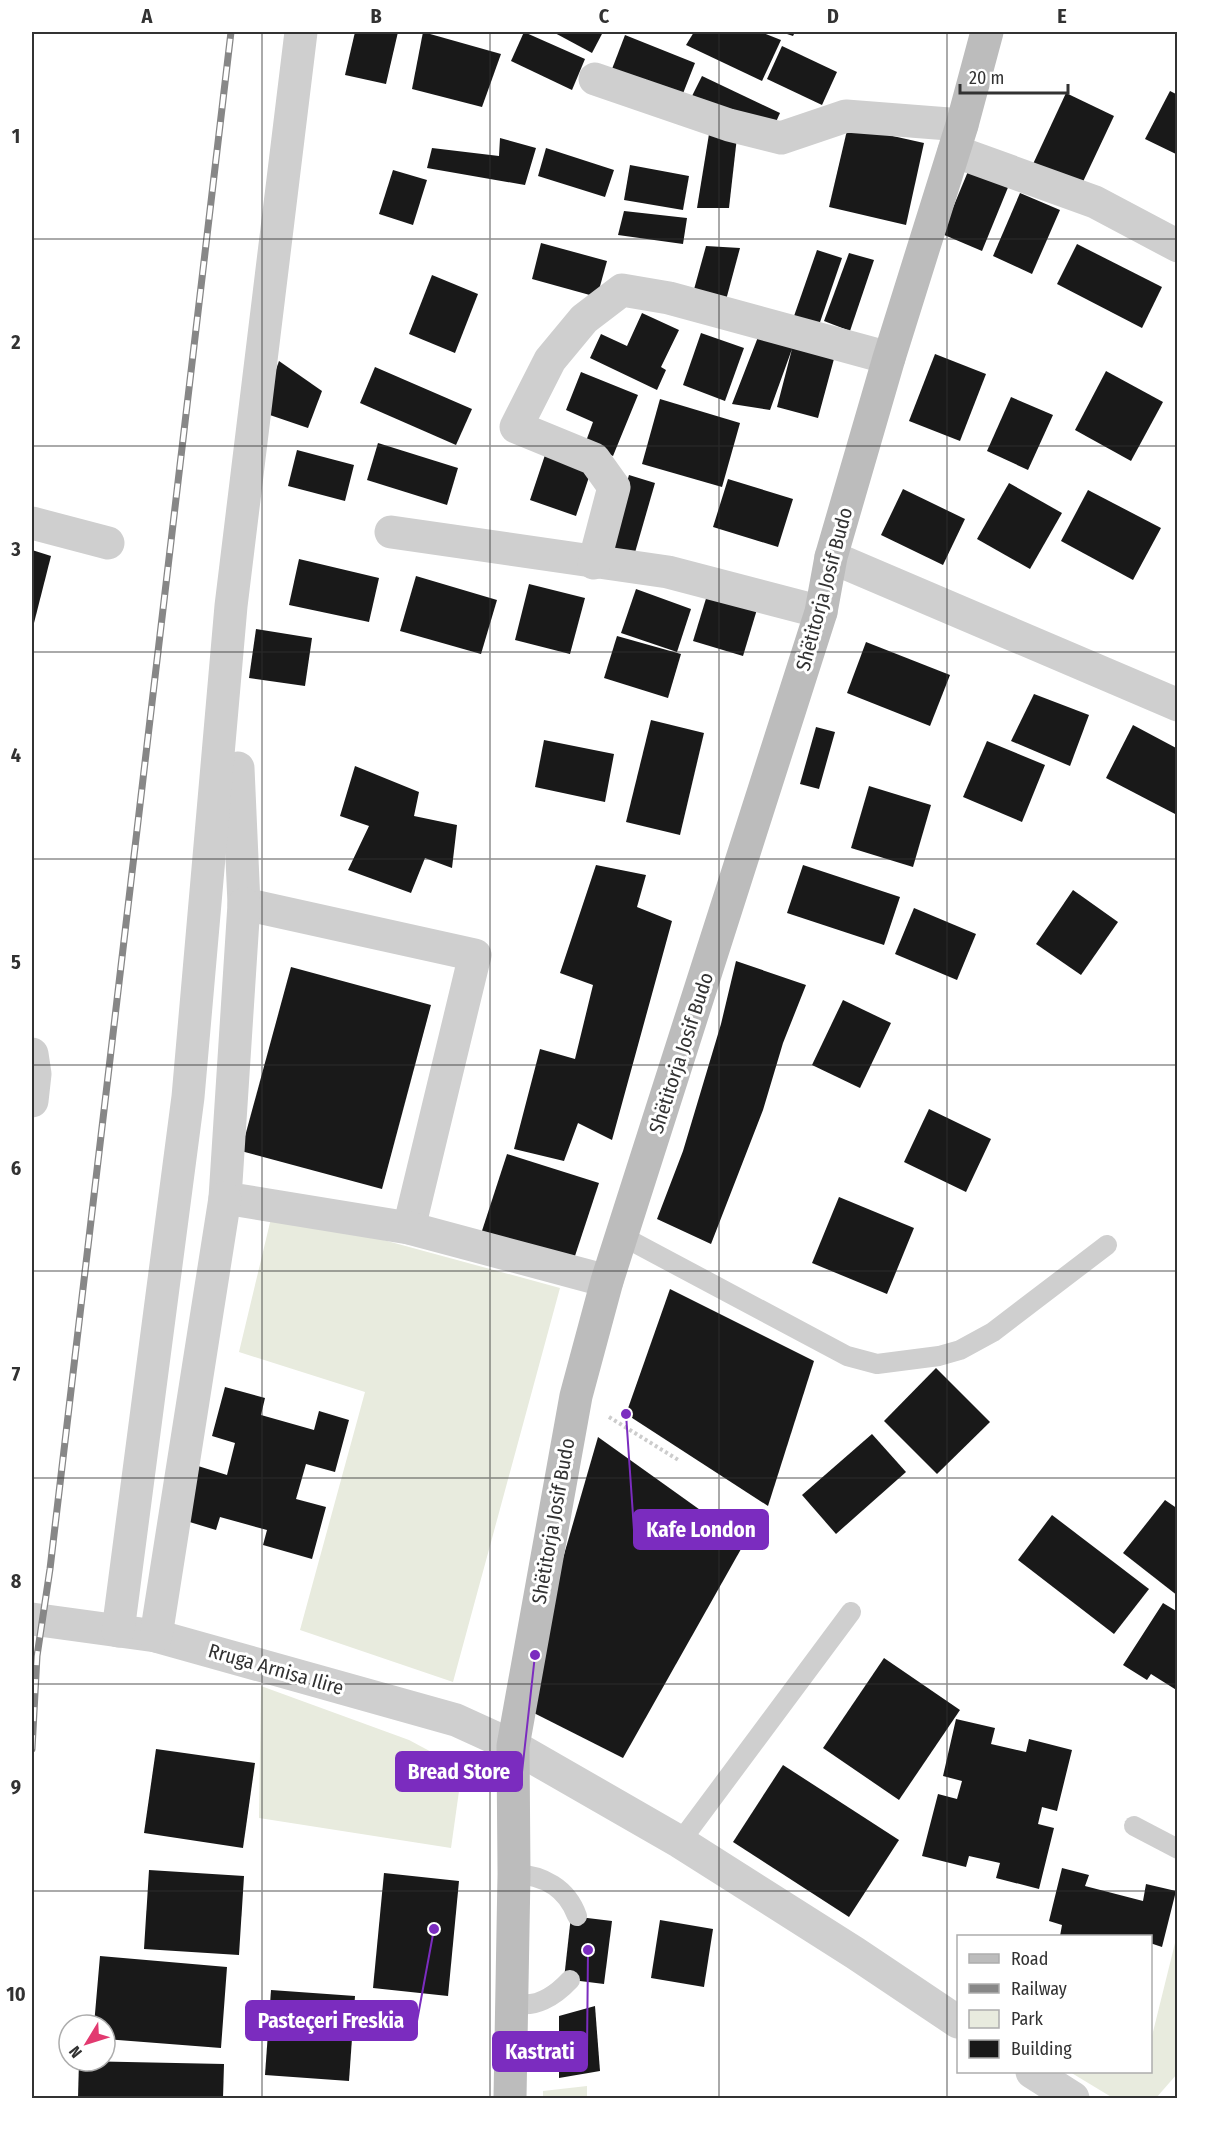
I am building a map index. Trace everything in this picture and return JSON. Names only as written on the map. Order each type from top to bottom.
[{"type":"main road","name":"Shëtitorja Josif Budo","points":[[510,2098],[513,1746],[576,1396],[607,1281],[821,612],[831,557],[889,358],[958,138],[987,32]]},
{"type":"street","points":[[118,1631],[188,1096],[231,606],[301,32]]},
{"type":"street","points":[[595,79],[729,125],[781,138],[846,116],[958,138],[1095,202],[1178,246]]},
{"type":"street","points":[[594,563],[614,487],[594,459],[516,427],[550,360],[584,319],[622,290],[669,298],[889,358]]},
{"type":"street","points":[[32,524],[108,543]]},
{"type":"street","points":[[391,532],[668,572],[821,612]]},
{"type":"street","points":[[831,557],[1178,705]]},
{"type":"street","points":[[156,1636],[225,1198],[244,904],[238,768]]},
{"type":"street","points":[[244,904],[476,955],[409,1228]]},
{"type":"street","points":[[32,1054],[35,1074],[32,1101]]},
{"type":"street","points":[[225,1198],[409,1228],[607,1281]]},
{"type":"street","name":"Rruga Arnisa Ilire","points":[[32,1619],[156,1636],[456,1720],[513,1746],[680,1842],[855,1953],[957,2021]]},
{"type":"street","points":[[1034,2073],[1073,2098]]},
{"type":"lane","points":[[622,1236],[847,1356],[877,1364],[939,1356],[960,1350],[993,1332],[1107,1245]]},
{"type":"lane","points":[[680,1842],[851,1612]]},
{"type":"lane","points":[[1134,1826],[1178,1849]]},
{"type":"lane","points":[[513,1874],[531,1875],[551,1883],[573,1904],[577,1916]]},
{"type":"lane","points":[[512,2002],[522,2006],[539,2002],[552,1996],[570,1980]]},
{"type":"path","points":[[576,1396],[680,1461]]},
{"type":"green space","points":[[273,1210],[560,1288],[453,1682],[300,1630],[365,1392],[239,1352]]},
{"type":"green space","points":[[261,1686],[409,1740],[437,1755],[460,1784],[451,1848],[259,1818]]},
{"type":"green space","points":[[1177,1935],[1177,2074],[1156,2098],[1113,2098],[1072,2073],[1152,2073],[1152,2036]]},
{"type":"green space","points":[[587,2086],[587,2098],[543,2098],[543,2091]]},
{"type":"building","points":[[355,32],[398,32],[386,84],[345,75]]},
{"type":"building","points":[[423,32],[501,54],[482,107],[412,89]]},
{"type":"building","points":[[524,32],[585,59],[572,90],[511,61]]},
{"type":"building","points":[[553,32],[603,32],[592,53]]},
{"type":"building","points":[[694,32],[761,32],[781,40],[762,81],[686,45]]},
{"type":"building","points":[[781,32],[795,32],[793,36]]},
{"type":"building","points":[[625,35],[695,63],[682,96],[612,69]]},
{"type":"building","points":[[782,46],[837,72],[822,105],[767,79]]},
{"type":"building","points":[[702,76],[780,113],[771,133],[692,96]]},
{"type":"building","points":[[1170,91],[1178,95],[1178,155],[1145,139]]},
{"type":"building","points":[[1066,93],[1114,116],[1081,186],[1033,164]]},
{"type":"building","points":[[848,126],[924,143],[906,225],[829,207]]},
{"type":"building","points":[[709,134],[737,137],[729,208],[697,208]]},
{"type":"building","points":[[500,138],[536,148],[525,185],[427,168],[432,148],[499,156]]},
{"type":"building","points":[[546,148],[614,170],[605,197],[538,176]]},
{"type":"building","points":[[630,165],[689,176],[683,210],[624,200]]},
{"type":"building","points":[[969,169],[1009,185],[982,251],[942,234]]},
{"type":"building","points":[[393,170],[427,180],[413,225],[379,214]]},
{"type":"building","points":[[1020,193],[1060,210],[1032,274],[993,256]]},
{"type":"building","points":[[624,211],[687,218],[683,244],[618,235]]},
{"type":"building","points":[[541,243],[607,261],[597,297],[532,279]]},
{"type":"building","points":[[1077,244],[1162,287],[1142,328],[1057,284]]},
{"type":"building","points":[[706,246],[740,248],[726,300],[693,293]]},
{"type":"building","points":[[817,250],[842,258],[818,328],[793,319]]},
{"type":"building","points":[[849,253],[874,260],[850,331],[824,321]]},
{"type":"building","points":[[432,275],[478,294],[455,353],[409,334]]},
{"type":"building","points":[[642,313],[679,330],[661,367],[666,370],[657,390],[590,358],[601,334],[627,346]]},
{"type":"building","points":[[701,333],[744,348],[725,401],[683,385]]},
{"type":"building","points":[[758,337],[838,344],[818,418],[777,407],[792,349],[770,410],[732,404]]},
{"type":"building","points":[[935,354],[986,374],[960,441],[909,421]]},
{"type":"building","points":[[279,361],[322,391],[308,428],[261,412]]},
{"type":"building","points":[[375,367],[472,409],[456,445],[360,403]]},
{"type":"building","points":[[1106,371],[1163,402],[1131,461],[1075,430]]},
{"type":"building","points":[[581,372],[638,395],[613,456],[585,444],[593,422],[566,410]]},
{"type":"building","points":[[1011,397],[1053,415],[1028,470],[987,451]]},
{"type":"building","points":[[660,399],[740,423],[722,487],[642,464]]},
{"type":"building","points":[[378,443],[458,468],[447,505],[367,480]]},
{"type":"building","points":[[297,450],[354,465],[345,501],[288,486]]},
{"type":"building","points":[[546,452],[592,468],[576,516],[530,500]]},
{"type":"building","points":[[629,475],[655,483],[634,556],[608,548]]},
{"type":"building","points":[[728,479],[793,499],[778,547],[713,527]]},
{"type":"building","points":[[1009,483],[1062,513],[1030,569],[977,539]]},
{"type":"building","points":[[903,489],[965,519],[943,565],[881,535]]},
{"type":"building","points":[[1088,490],[1161,528],[1133,580],[1061,541]]},
{"type":"building","points":[[32,550],[51,556],[34,623],[32,622]]},
{"type":"building","points":[[299,559],[379,578],[369,622],[289,605]]},
{"type":"building","points":[[416,576],[497,600],[481,654],[400,631]]},
{"type":"building","points":[[529,584],[585,598],[570,654],[515,640]]},
{"type":"building","points":[[636,589],[691,609],[677,652],[621,633]]},
{"type":"building","points":[[708,592],[758,606],[743,656],[693,641]]},
{"type":"building","points":[[256,629],[312,638],[305,686],[249,678]]},
{"type":"building","points":[[617,636],[681,654],[668,698],[604,678]]},
{"type":"building","points":[[866,642],[950,675],[930,726],[847,693]]},
{"type":"building","points":[[1034,694],[1089,715],[1070,766],[1011,741]]},
{"type":"building","points":[[651,720],[704,733],[680,835],[626,822]]},
{"type":"building","points":[[1133,725],[1178,749],[1177,815],[1106,778]]},
{"type":"building","points":[[816,727],[835,732],[819,789],[800,784]]},
{"type":"building","points":[[544,740],[614,754],[605,802],[535,787]]},
{"type":"building","points":[[987,741],[1045,765],[1022,822],[963,797]]},
{"type":"building","points":[[355,766],[419,792],[414,816],[457,825],[452,868],[425,858],[411,893],[348,870],[369,826],[340,816]]},
{"type":"building","points":[[869,786],[931,805],[913,867],[851,848]]},
{"type":"building","points":[[596,865],[646,875],[637,907],[672,921],[612,1140],[578,1123],[564,1161],[514,1149],[540,1049],[575,1059],[593,985],[560,973]]},
{"type":"building","points":[[803,865],[900,897],[884,945],[787,913]]},
{"type":"building","points":[[1073,890],[1118,922],[1081,975],[1036,944]]},
{"type":"building","points":[[914,908],[976,934],[957,980],[895,954]]},
{"type":"building","points":[[736,961],[806,985],[783,1043],[763,1110],[711,1244],[657,1219],[683,1151],[721,1024]]},
{"type":"building","points":[[291,967],[431,1005],[382,1189],[241,1151]]},
{"type":"building","points":[[843,1000],[891,1023],[860,1088],[812,1065]]},
{"type":"building","points":[[929,1109],[991,1139],[966,1192],[904,1162]]},
{"type":"building","points":[[507,1154],[599,1183],[571,1268],[479,1240]]},
{"type":"building","points":[[839,1197],[914,1228],[887,1294],[812,1263]]},
{"type":"building","points":[[670,1289],[814,1361],[768,1506],[626,1414]]},
{"type":"building","points":[[936,1368],[990,1422],[937,1474],[884,1421]]},
{"type":"building","points":[[225,1387],[265,1398],[261,1415],[314,1430],[319,1411],[349,1420],[335,1472],[306,1464],[296,1499],[326,1507],[312,1559],[263,1545],[267,1530],[220,1517],[216,1530],[183,1520],[198,1466],[227,1475],[235,1443],[212,1436]]},
{"type":"building","points":[[872,1434],[906,1472],[836,1534],[802,1495]]},
{"type":"building","points":[[598,1437],[745,1542],[623,1758],[522,1707]]},
{"type":"building","points":[[1165,1500],[1178,1509],[1178,1596],[1123,1553]]},
{"type":"building","points":[[1052,1515],[1149,1589],[1114,1634],[1018,1560]]},
{"type":"building","points":[[1163,1603],[1178,1612],[1178,1691],[1151,1674],[1147,1680],[1123,1665]]},
{"type":"building","points":[[884,1658],[960,1710],[899,1800],[823,1748]]},
{"type":"building","points":[[956,1719],[995,1728],[991,1744],[1026,1752],[1029,1739],[1072,1750],[1057,1811],[1042,1807],[1038,1824],[1054,1828],[1039,1889],[996,1878],[1000,1863],[969,1856],[966,1867],[922,1856],[938,1794],[957,1799],[962,1781],[943,1776]]},
{"type":"building","points":[[156,1749],[255,1763],[243,1848],[144,1833]]},
{"type":"building","points":[[783,1765],[899,1840],[849,1917],[733,1842]]},
{"type":"building","points":[[1062,1868],[1089,1875],[1085,1886],[1143,1901],[1146,1884],[1176,1891],[1162,1947],[1152,1944],[1152,1935],[1060,1935],[1062,1925],[1049,1921]]},
{"type":"building","points":[[149,1870],[244,1876],[239,1955],[144,1949]]},
{"type":"building","points":[[384,1873],[459,1881],[448,1996],[373,1988]]},
{"type":"building","points":[[571,1916],[612,1921],[604,1984],[564,1979]]},
{"type":"building","points":[[660,1920],[713,1929],[704,1987],[651,1978]]},
{"type":"building","points":[[100,1956],[227,1967],[221,2048],[117,2040],[117,2013],[95,2013]]},
{"type":"building","points":[[271,1990],[355,1996],[349,2081],[265,2075]]},
{"type":"building","points":[[595,2006],[600,2071],[559,2078],[559,2016]]},
{"type":"building","points":[[117,2062],[224,2064],[223,2098],[78,2098],[79,2073],[117,2073]]},
{"type":"railway","points":[[32,1749],[37,1656],[50,1569],[231,32]]},
{"type":"place","name":"Kafe London","points":[[626,1414]]},
{"type":"place","name":"Bread Store","points":[[535,1655]]},
{"type":"place","name":"Pasteçeri Freskia","points":[[434,1929]]},
{"type":"place","name":"Kastrati","points":[[588,1950]]}]
